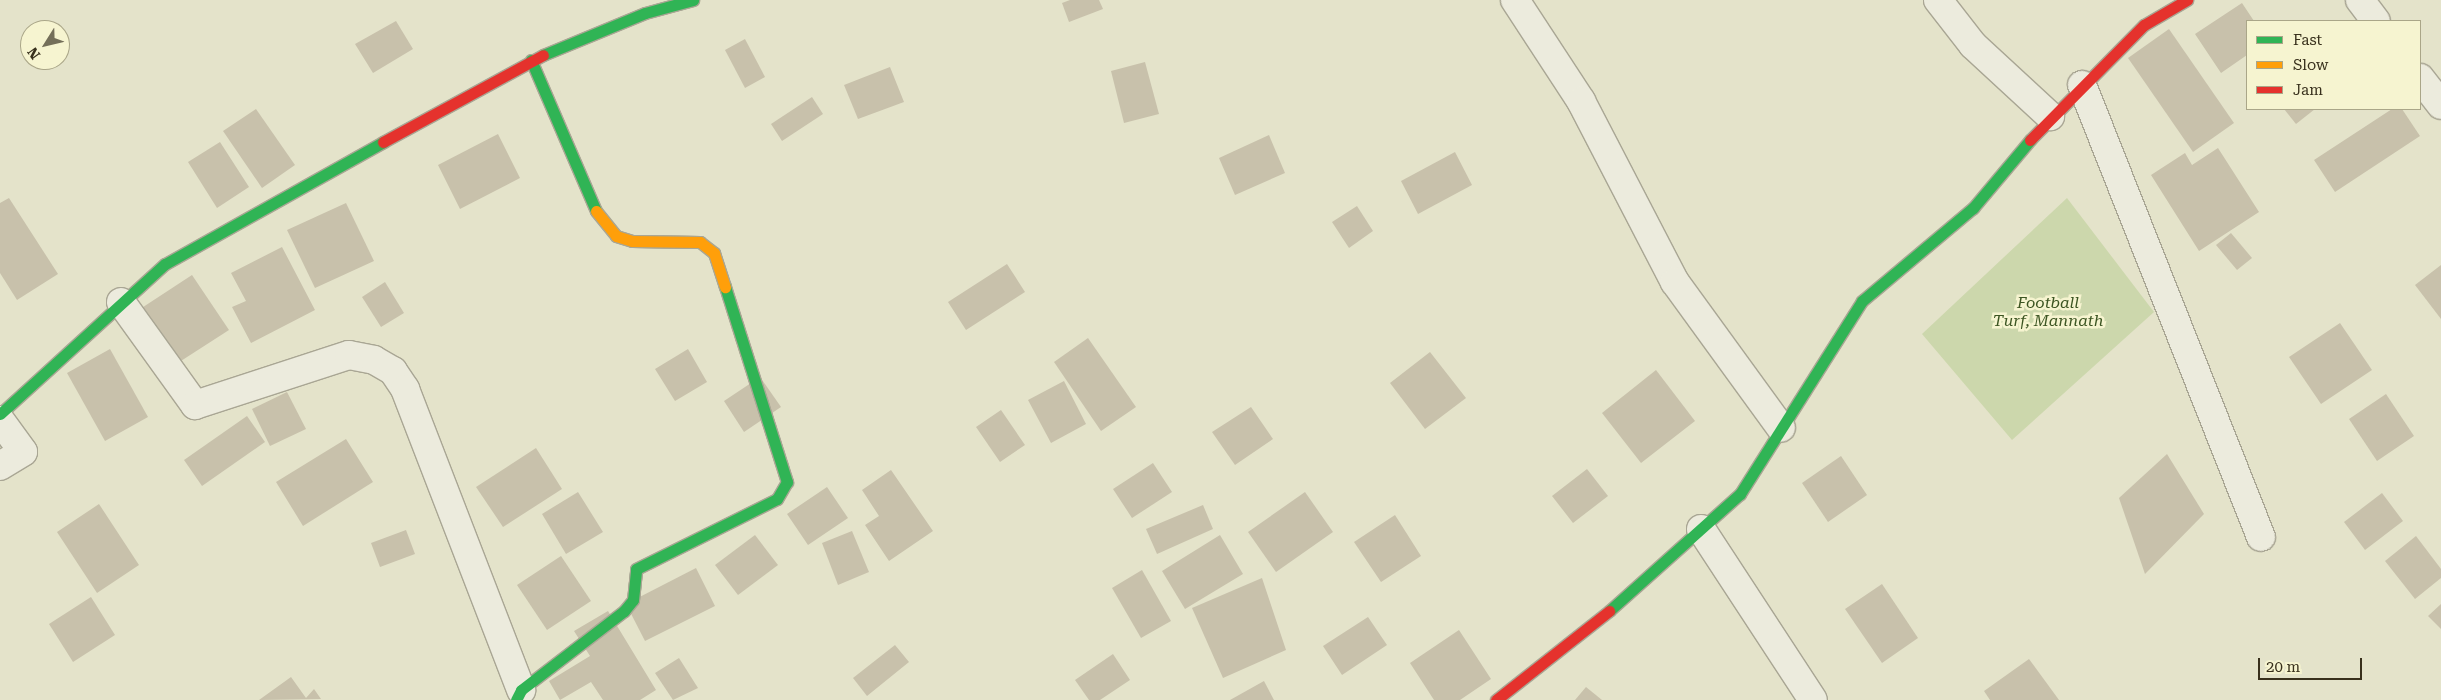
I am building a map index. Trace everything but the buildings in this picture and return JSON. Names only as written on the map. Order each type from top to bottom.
[{"type":"street","points":[[0,414],[165,264],[227,227],[532,60],[645,13],[693,0]]},
{"type":"street","points":[[1515,0],[1581,101],[1674,282],[1781,428]]},
{"type":"street","points":[[1938,0],[1974,46],[2050,116]]},
{"type":"street","points":[[1496,700],[1569,646],[1740,494],[1862,301],[1973,208],[2050,116],[2144,25],[2187,0]]},
{"type":"street","points":[[2360,0],[2375,20]]},
{"type":"street","points":[[121,302],[195,406],[349,355],[374,360],[393,371],[405,389],[518,695],[624,611],[633,600],[636,569],[647,560],[777,499],[787,482],[714,253],[700,242],[632,241],[616,236],[601,222],[532,60]]},
{"type":"street","points":[[2421,79],[2441,105]]},
{"type":"street","points":[[2082,85],[2261,537]]},
{"type":"street","points":[[0,420],[23,452],[0,466]]},
{"type":"street","points":[[1701,529],[1813,700]]},
{"type":"green space","name":"Football Turf, Mannath","points":[[2067,198],[2154,312],[2012,440],[1922,334]]},
{"type":"traffic: fast","points":[[543,55],[645,13],[693,0]]},
{"type":"traffic: fast","points":[[531,60],[596,211]]},
{"type":"traffic: fast","points":[[1609,611],[1740,494],[1862,301],[1973,208],[2030,140]]},
{"type":"traffic: fast","points":[[0,414],[165,264],[383,142]]},
{"type":"traffic: fast","points":[[516,700],[521,690],[624,611],[633,600],[636,569],[777,499],[787,482],[725,287]]},
{"type":"traffic: slow","points":[[596,211],[616,236],[632,241],[700,242],[714,253],[725,287]]},
{"type":"traffic: jam","points":[[2030,140],[2144,25],[2187,0]]},
{"type":"traffic: jam","points":[[383,142],[543,55]]},
{"type":"traffic: jam","points":[[1496,700],[1609,611]]}]
